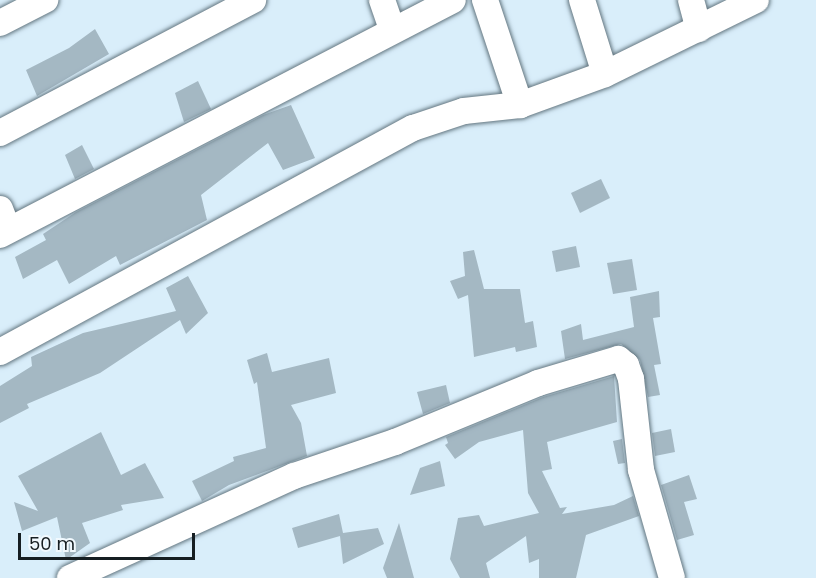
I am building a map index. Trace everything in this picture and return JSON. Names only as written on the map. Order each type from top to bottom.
[{"type":"street","points":[[0,23],[45,0]]},
{"type":"street","points":[[0,133],[253,0]]},
{"type":"street","points":[[382,0],[392,29]]},
{"type":"street","points":[[3,225],[453,0]]},
{"type":"street","points":[[485,0],[520,105]]},
{"type":"street","points":[[582,0],[605,74]]},
{"type":"street","points":[[691,0],[699,29]]},
{"type":"street","points":[[0,352],[413,128],[464,111],[520,105],[605,74],[756,0]]},
{"type":"street","points":[[70,578],[294,476],[394,442],[538,384],[618,359],[627,366],[632,379],[641,470],[672,578]]},
{"type":"building","points":[[95,29],[109,54],[37,96],[26,70],[69,48]]},
{"type":"building","points":[[198,81],[211,109],[184,122],[175,93]]},
{"type":"building","points":[[291,105],[315,158],[283,170],[268,143],[201,195],[207,220],[120,265],[116,256],[69,284],[57,260],[23,279],[15,257],[46,240],[43,234],[76,212],[263,115]]},
{"type":"building","points":[[82,145],[94,169],[75,179],[65,155]]},
{"type":"building","points":[[601,179],[610,198],[580,213],[571,193]]},
{"type":"building","points":[[576,246],[580,267],[556,272],[552,251]]},
{"type":"building","points":[[474,250],[484,289],[520,289],[525,323],[533,321],[537,347],[516,352],[515,347],[474,357],[468,295],[458,299],[450,281],[465,276],[463,252]]},
{"type":"building","points":[[632,259],[637,290],[613,294],[607,263]]},
{"type":"building","points":[[188,276],[208,313],[186,334],[180,320],[100,373],[27,404],[29,408],[0,423],[0,386],[32,366],[31,357],[83,333],[176,311],[166,288]]},
{"type":"building","points":[[659,291],[660,317],[653,318],[661,364],[654,365],[660,395],[648,397],[640,360],[621,344],[565,359],[561,331],[581,324],[583,340],[634,327],[630,297]]},
{"type":"building","points":[[267,353],[272,372],[329,358],[336,393],[291,405],[301,423],[307,456],[229,485],[202,501],[192,481],[234,461],[233,457],[266,448],[257,382],[254,384],[247,360]]},
{"type":"building","points":[[614,376],[617,422],[547,442],[552,469],[542,471],[560,508],[567,507],[562,514],[614,505],[633,496],[639,516],[586,535],[576,578],[539,578],[539,559],[529,563],[526,536],[486,563],[490,578],[460,578],[450,559],[458,518],[479,515],[484,526],[539,513],[528,493],[523,430],[479,442],[455,459],[445,445],[448,443],[446,437],[543,397]]},
{"type":"building","points":[[446,385],[450,403],[423,414],[417,392]]},
{"type":"building","points":[[671,429],[675,452],[655,456],[652,433]]},
{"type":"building","points":[[101,432],[121,475],[145,463],[164,498],[121,505],[123,510],[82,523],[90,543],[66,560],[57,517],[22,531],[14,502],[38,511],[18,476]]},
{"type":"building","points":[[622,439],[625,463],[618,464],[613,441]]},
{"type":"building","points":[[440,461],[445,486],[410,495],[420,468]]},
{"type":"building","points":[[689,475],[697,499],[684,502],[694,535],[677,540],[661,485]]},
{"type":"building","points":[[339,514],[343,533],[378,528],[384,544],[343,564],[340,536],[298,548],[292,528]]},
{"type":"building","points":[[399,523],[414,578],[387,578],[383,568]]}]
